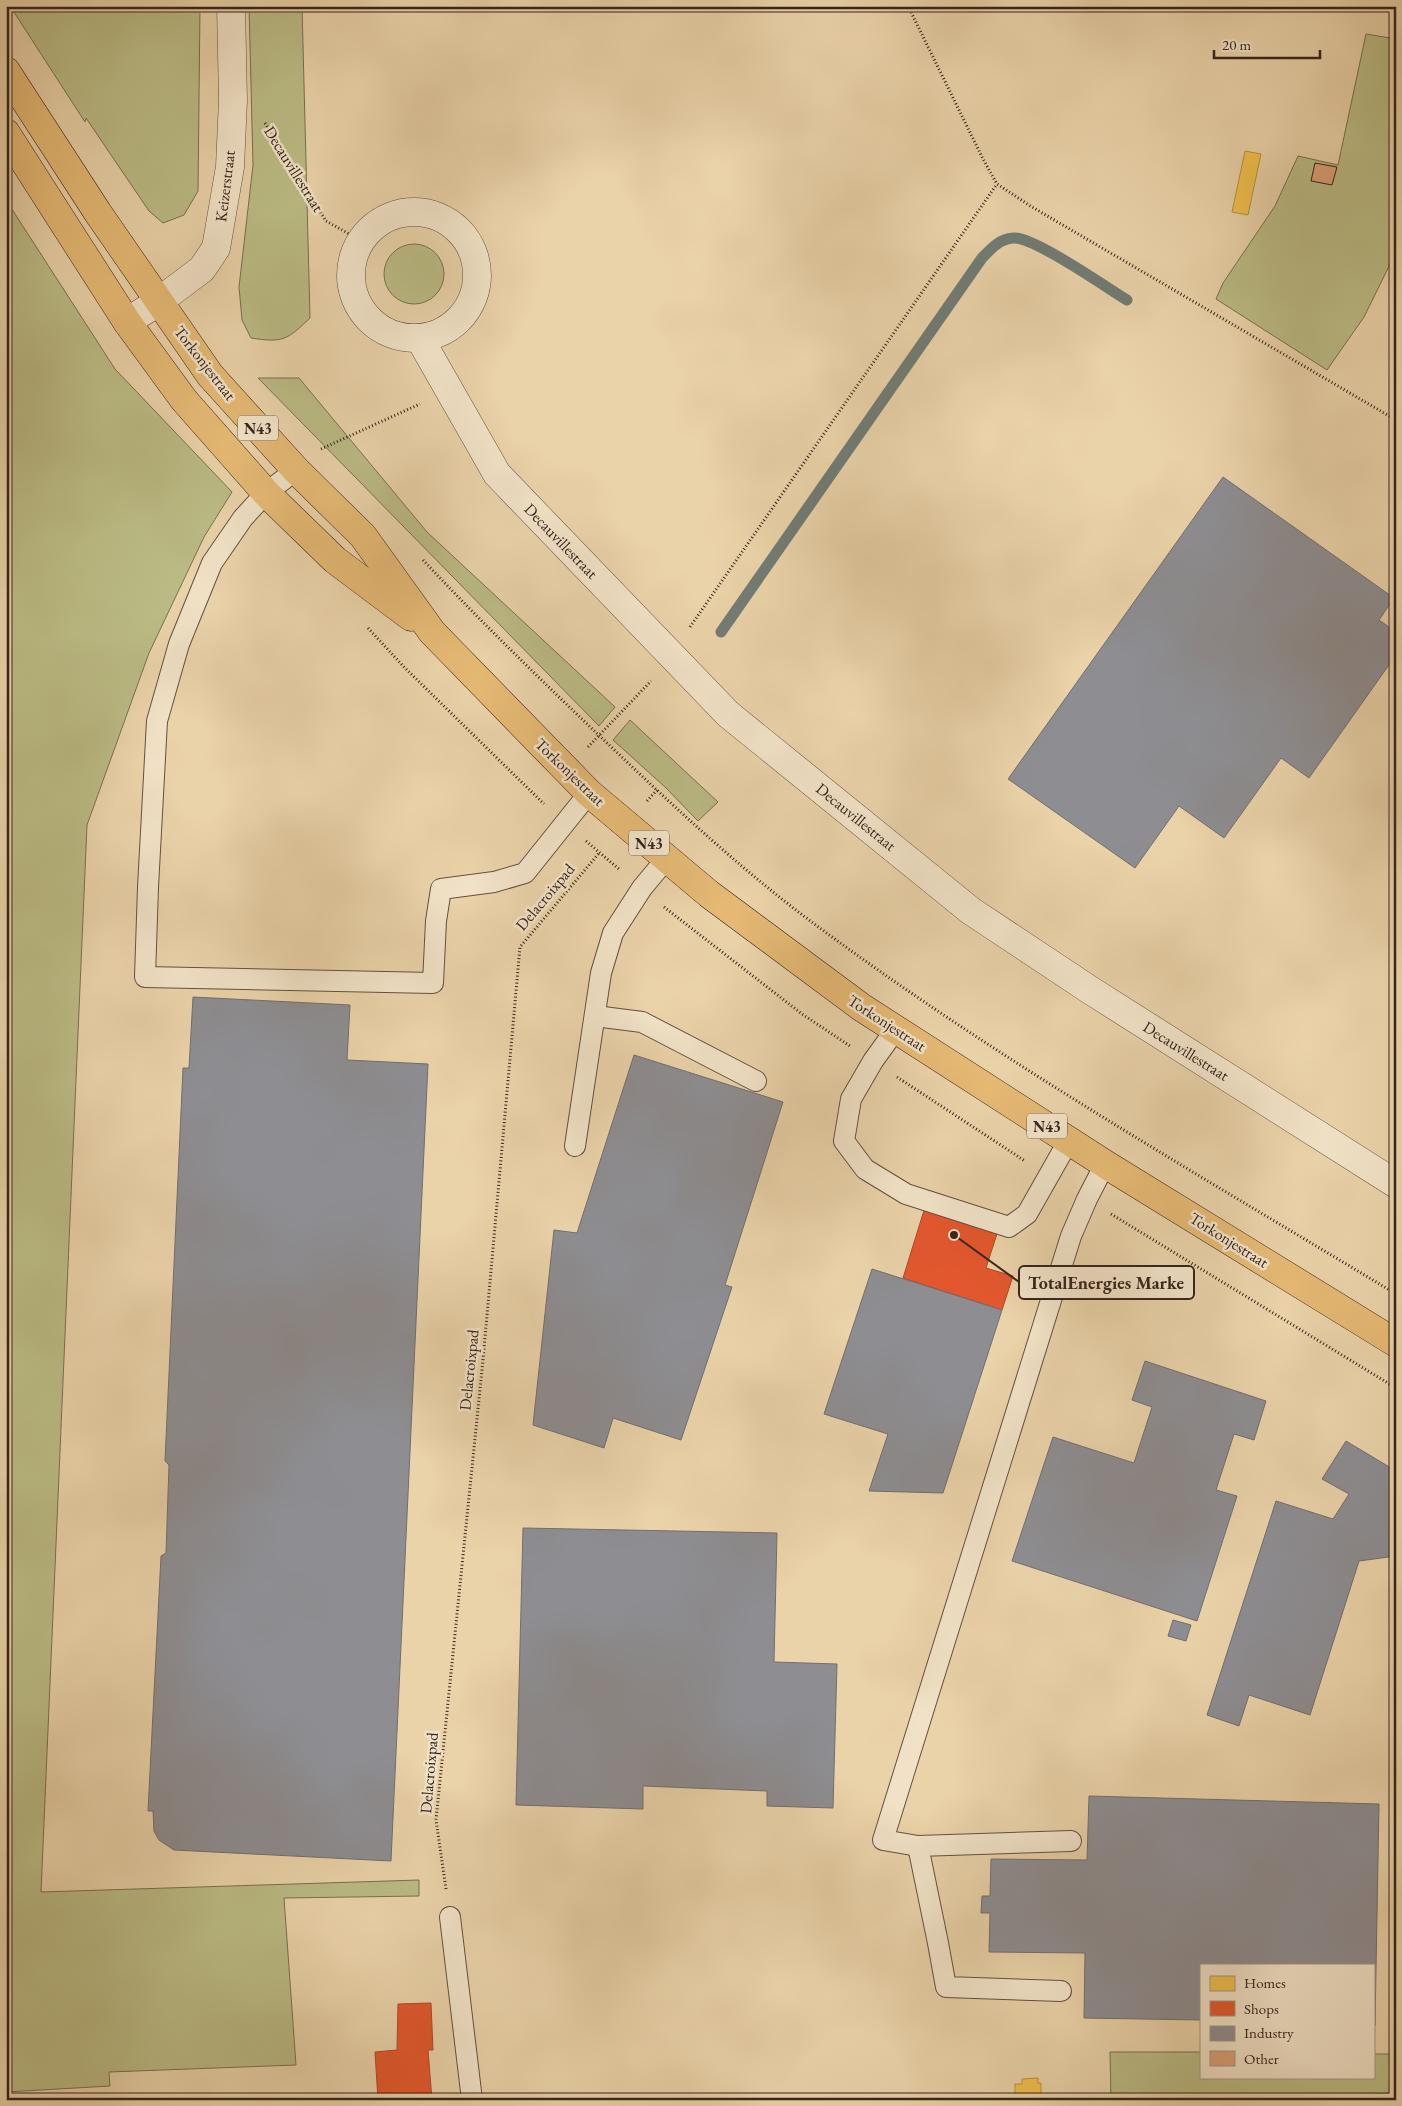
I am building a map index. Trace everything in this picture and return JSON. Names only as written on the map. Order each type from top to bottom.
[{"type":"main road","name":"Torkonjestraat","points":[[6,71],[98,213],[158,302],[210,374],[296,470],[363,536],[432,632],[589,793],[777,946],[861,1007],[1105,1164],[1396,1343]]},
{"type":"main road","name":"Torkonjestraat","points":[[6,133],[127,322],[184,400],[266,493],[335,560],[432,632]]},
{"type":"street","name":"Keizerstraat","points":[[127,322],[158,302],[202,269],[216,248],[230,167],[233,100],[231,6]]},
{"type":"street","points":[[415,211],[437,215],[455,226],[469,243],[476,263],[477,285],[470,306],[457,322],[440,334],[420,339],[400,338],[381,330],[365,317],[355,300],[350,280],[352,259],[360,240],[375,224],[394,214],[415,211]]},
{"type":"street","name":"Decauvillestraat","points":[[420,339],[497,474],[728,714],[972,911],[1090,990],[1396,1184]]},
{"type":"lane","points":[[296,470],[266,493],[243,518],[212,563],[179,644],[157,720],[145,977],[433,983],[436,921],[441,889],[494,882],[525,873],[589,793]]},
{"type":"lane","points":[[576,1146],[601,973],[613,933],[642,888],[667,858]]},
{"type":"lane","points":[[595,1016],[642,1022],[756,1081]]},
{"type":"lane","points":[[896,1029],[873,1061],[851,1099],[844,1141],[865,1169],[906,1194],[1009,1227],[1027,1214],[1068,1140]]},
{"type":"lane","points":[[1072,1841],[918,1846],[883,1840],[1071,1236],[1105,1164]]},
{"type":"lane","points":[[918,1846],[946,1987],[1061,1991]]},
{"type":"lane","points":[[450,1917],[472,2100]]},
{"type":"path","points":[[908,6],[997,184],[1041,212],[1396,420]]},
{"type":"path","name":"Decauvillestraat","points":[[233,100],[249,99],[326,221],[360,240]]},
{"type":"path","points":[[671,656],[997,184]]},
{"type":"path","points":[[320,449],[450,391]]},
{"type":"path","points":[[648,684],[599,735],[703,833],[802,914],[882,974],[1109,1122],[1396,1294]]},
{"type":"path","name":"Delacroixpad","points":[[450,1917],[436,1820],[483,1360],[520,947],[600,853]]},
{"type":"green space","points":[[10,6],[200,6],[198,191],[184,215],[163,223],[149,211],[86,118],[85,122]]},
{"type":"green space","points":[[249,6],[302,6],[310,318],[296,331],[278,340],[251,338],[242,320],[239,287],[253,165]]},
{"type":"green space","points":[[1366,34],[1396,39],[1396,252],[1364,317],[1327,370],[1216,299],[1223,283],[1275,206],[1298,156],[1338,165]]},
{"type":"green space","points":[[6,200],[115,369],[232,492],[204,537],[149,653],[87,825],[41,1892],[419,1880],[419,1896],[284,1898],[296,2065],[109,2072],[110,2086],[6,2092]]},
{"type":"green space","points":[[414,244],[431,249],[439,257],[444,274],[439,291],[431,299],[414,304],[397,299],[389,291],[384,274],[389,257],[397,249]]},
{"type":"green space","points":[[258,378],[299,378],[427,532],[615,707],[599,726]]},
{"type":"green space","points":[[630,720],[718,802],[698,821],[665,787],[613,740]]},
{"type":"green space","points":[[1110,2052],[1200,2052],[1200,2078],[1374,2078],[1374,2054],[1396,2054],[1396,2093],[1214,2100],[1111,2100]]},
{"type":"building: Homes","points":[[1394,6],[1396,7],[1396,32],[1392,31],[1394,23],[1390,23]]},
{"type":"building: Homes","points":[[1245,151],[1261,154],[1248,215],[1232,212]]},
{"type":"building: Homes","points":[[1038,2078],[1038,2083],[1041,2083],[1041,2100],[1015,2100],[1015,2084],[1022,2084],[1022,2079]]},
{"type":"building: Shops","points":[[930,1191],[1003,1215],[986,1268],[1013,1276],[1002,1310],[903,1278]]},
{"type":"building: Shops","points":[[431,2003],[433,2050],[428,2050],[432,2100],[378,2100],[375,2052],[397,2050],[398,2004]]},
{"type":"building: Industry","points":[[1223,477],[1394,598],[1379,620],[1396,632],[1396,655],[1309,778],[1281,758],[1224,838],[1179,806],[1135,868],[1008,779]]},
{"type":"building: Industry","points":[[193,997],[350,1005],[347,1060],[428,1064],[391,1861],[174,1850],[159,1840],[154,1831],[153,1811],[148,1811],[161,1556],[166,1553],[169,1465],[165,1461],[183,1068],[189,1068]]},
{"type":"building: Industry","points":[[634,1055],[783,1102],[725,1285],[732,1287],[681,1440],[613,1418],[604,1448],[533,1425],[554,1230],[577,1233]]},
{"type":"building: Industry","points":[[872,1269],[1002,1310],[943,1493],[869,1491],[888,1434],[824,1414]]},
{"type":"building: Industry","points":[[1145,1361],[1266,1401],[1254,1440],[1234,1434],[1216,1490],[1237,1496],[1197,1621],[1012,1561],[1053,1437],[1134,1463],[1152,1407],[1132,1400]]},
{"type":"building: Industry","points":[[1346,1441],[1396,1471],[1396,1556],[1359,1561],[1310,1715],[1249,1695],[1239,1726],[1207,1715],[1276,1501],[1333,1519],[1349,1494],[1322,1479]]},
{"type":"building: Industry","points":[[523,1528],[777,1533],[774,1662],[837,1664],[833,1808],[767,1806],[767,1791],[643,1786],[643,1809],[516,1805]]},
{"type":"building: Industry","points":[[1173,1620],[1191,1625],[1186,1641],[1168,1636]]},
{"type":"building: Industry","points":[[1089,1796],[1379,1804],[1375,2025],[1374,1964],[1200,1964],[1200,2020],[1084,2018],[1085,1953],[989,1952],[990,1913],[981,1913],[982,1896],[990,1896],[991,1859],[1087,1860]]},
{"type":"building: Other","points":[[1315,163],[1337,167],[1332,185],[1311,181]]},
{"type":"waterway","points":[[721,632],[982,258],[996,245],[1004,240],[1013,238],[1036,245],[1127,300]]},
{"type":"place","name":"TotalEnergies Marke","points":[[954,1235]]}]
